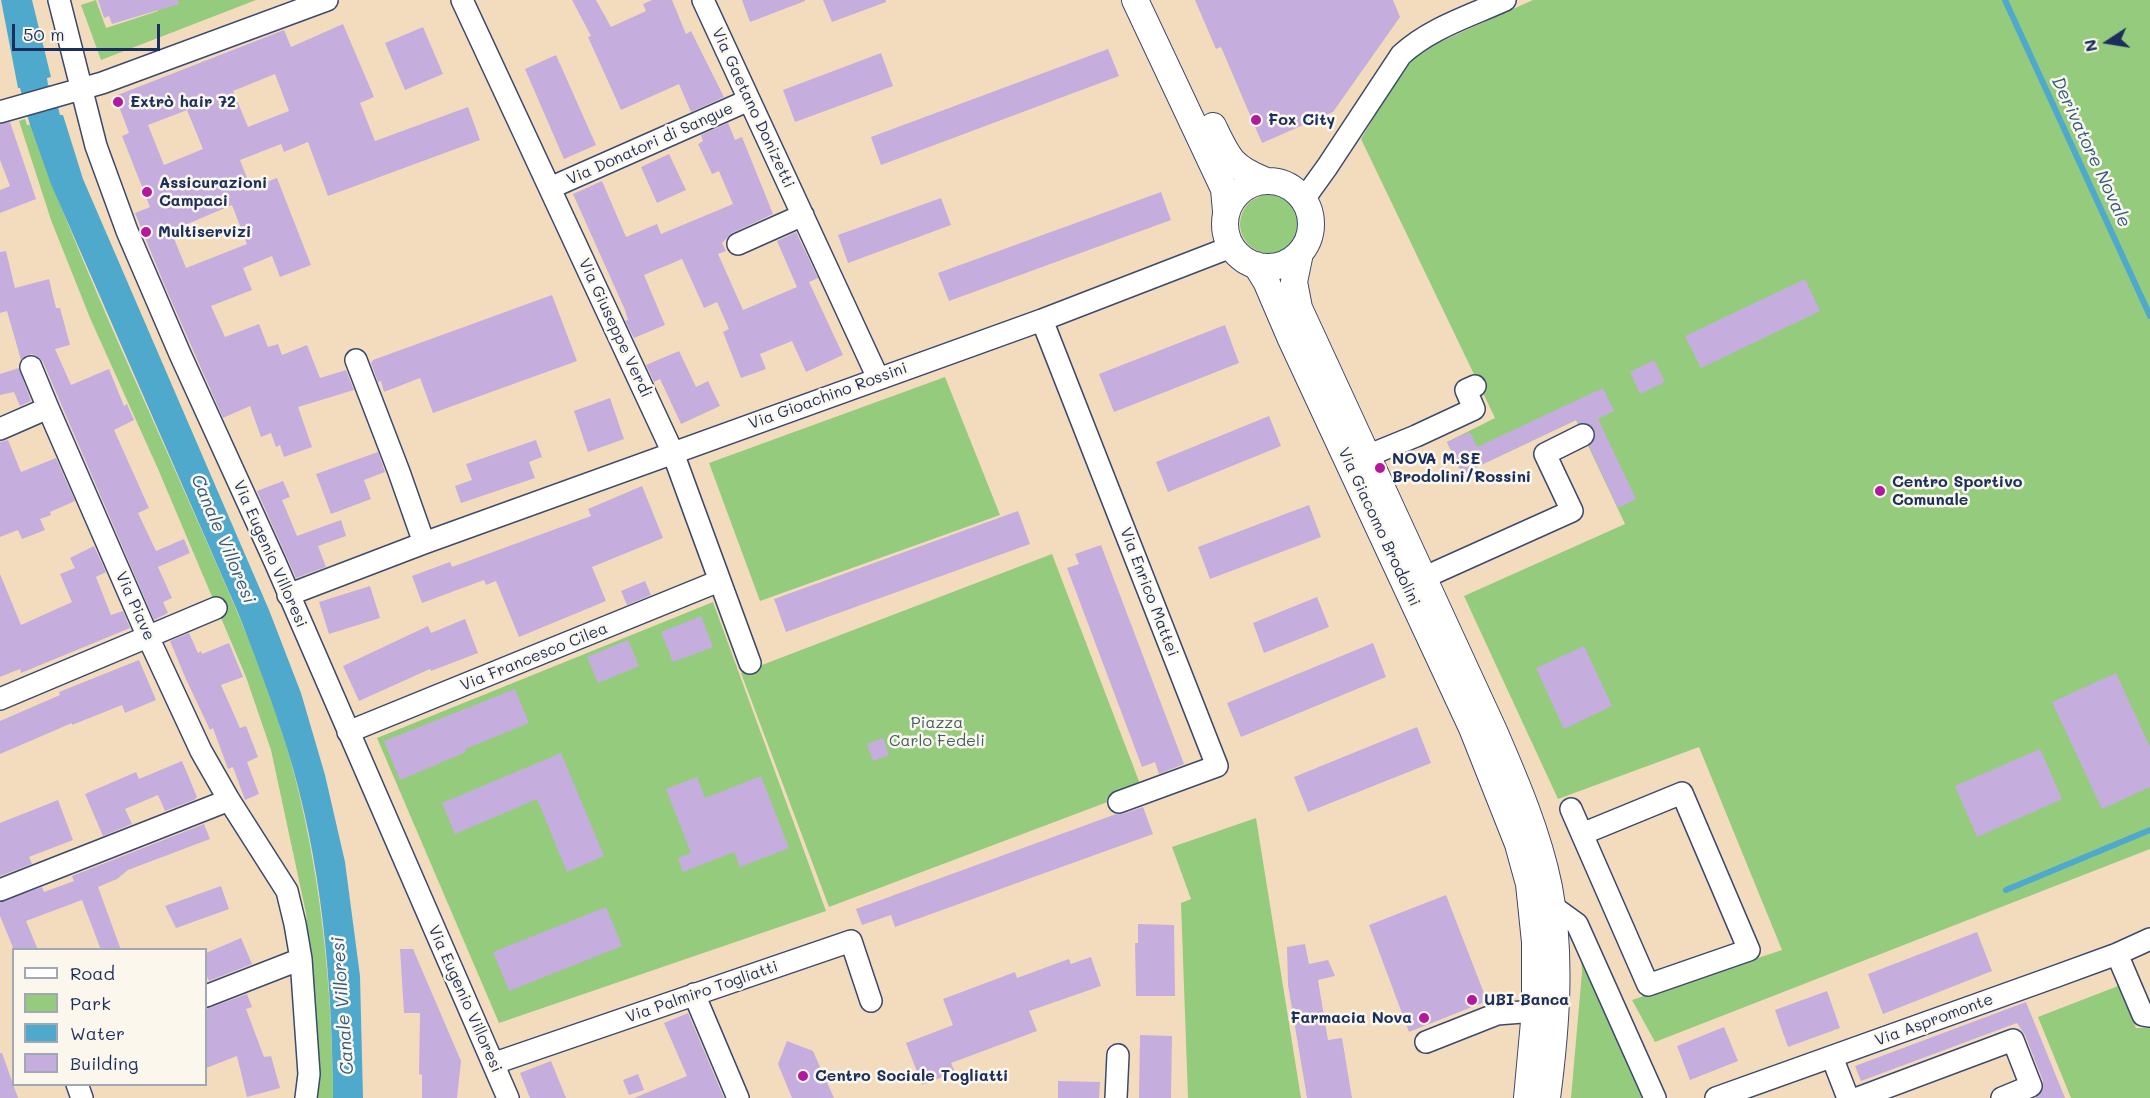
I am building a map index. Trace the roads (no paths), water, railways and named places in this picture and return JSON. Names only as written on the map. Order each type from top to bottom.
[{"type":"main road","points":[[1135,0],[1224,189],[1225,228],[1232,247],[1242,258],[1256,266],[1281,265],[1292,260],[1300,253],[1308,240],[1311,225],[1304,199],[1296,190],[1285,184],[1264,180],[1241,169],[1228,157],[1154,0]]},
{"type":"main road","points":[[1226,211],[1240,191],[1264,180]]},
{"type":"main road","name":"Via Giacomo Brodolini","points":[[1300,253],[1294,275],[1297,303],[1494,731],[1540,849],[1552,906],[1555,944],[1553,1048],[1547,1098]]},
{"type":"main road","name":"Via Giacomo Brodolini","points":[[1256,266],[1266,281],[1472,728],[1518,844],[1528,884],[1535,942],[1535,1011],[1527,1098]]},
{"type":"main road","name":"Via Giacomo Brodolini","points":[[1498,790],[1517,815],[1534,870],[1552,906]]},
{"type":"street","name":"Via Eugenio Villoresi","points":[[59,0],[96,146],[127,231],[495,1063],[508,1098]]},
{"type":"street","points":[[0,112],[81,89],[327,0]]},
{"type":"street","name":"Via Giuseppe Verdi","points":[[462,0],[673,453],[750,663]]},
{"type":"street","name":"Via Gaetano Donizetti","points":[[703,0],[878,378]]},
{"type":"street","points":[[1304,199],[1401,55],[1427,35],[1505,0]]},
{"type":"street","name":"Via Donatori di Sangue","points":[[550,188],[749,100]]},
{"type":"street","points":[[738,244],[803,215]]},
{"type":"street","name":"Via Gioachino Rossini","points":[[288,595],[424,543],[1042,320],[1232,247]]},
{"type":"street","name":"Via Enrico Mattei","points":[[1042,320],[1217,766],[1119,802]]},
{"type":"street","points":[[356,360],[424,543]]},
{"type":"street","name":"Via Piave","points":[[31,367],[148,637],[201,751],[287,891],[301,959],[309,1074],[306,1098]]},
{"type":"street","points":[[1312,383],[1325,389],[1353,447],[1367,456],[1474,409],[1466,390],[1475,386]]},
{"type":"street","points":[[0,429],[48,408]]},
{"type":"street","name":"Via Giacomo Brodolini","points":[[1424,578],[1572,511],[1545,454],[1583,435]]},
{"type":"street","points":[[1424,578],[1419,589],[1431,617],[1428,633]]},
{"type":"street","name":"Via Francesco Cilea","points":[[348,732],[719,581]]},
{"type":"street","points":[[0,699],[216,608]]},
{"type":"street","points":[[1571,809],[1648,985],[1749,950],[1682,793],[1582,834]]},
{"type":"street","points":[[0,890],[229,800]]},
{"type":"street","points":[[1552,906],[1577,924],[1655,1098]]},
{"type":"street","name":"Via Aspromonte","points":[[1716,1098],[2117,954],[2150,939]]},
{"type":"street","name":"Via Palmiro Togliatti","points":[[495,1063],[851,941],[871,1001]]},
{"type":"street","points":[[2117,954],[2143,1014],[2150,1016]]},
{"type":"street","points":[[207,996],[301,959]]},
{"type":"street","points":[[694,994],[738,1098]]},
{"type":"street","points":[[1426,1042],[1497,1014],[1535,1011]]},
{"type":"street","points":[[1858,1098],[2013,1040],[2031,1086],[2002,1098]]},
{"type":"street","points":[[1116,1098],[1118,1055]]},
{"type":"street","points":[[1832,1057],[1848,1098]]},
{"type":"water","name":"Canale Villoresi","points":[[1,0],[32,0],[51,77],[47,78],[48,85],[53,87],[60,115],[63,115],[83,179],[269,610],[301,693],[325,775],[345,862],[360,976],[363,1098],[333,1098],[327,965],[317,877],[299,791],[282,731],[239,615],[51,184],[30,125],[20,88],[18,88]]},
{"type":"waterway","name":"Derivatore Novale","points":[[2005,0],[2150,316]]},
{"type":"waterway","name":"Derivatore Novale","points":[[2006,890],[2150,830]]},
{"type":"place","name":"Extrò hair 72","points":[[118,102]]},
{"type":"place","name":"Fox City","points":[[1256,120]]},
{"type":"place","name":"Assicurazioni Campaci","points":[[147,192]]},
{"type":"place","name":"Multiservizi","points":[[146,232]]},
{"type":"place","name":"NOVA M.SE Brodolini/Rossini","points":[[1380,468]]},
{"type":"place","name":"Centro Sportivo Comunale","points":[[1880,491]]},
{"type":"place","name":"UBI Banca","points":[[1472,1000]]},
{"type":"place","name":"Farmacia Nova","points":[[1424,1018]]},
{"type":"place","name":"Centro Sociale Togliatti","points":[[803,1076]]},
{"type":"park label","name":"Piazza Carlo Fedeli","points":[[937,732]]}]
